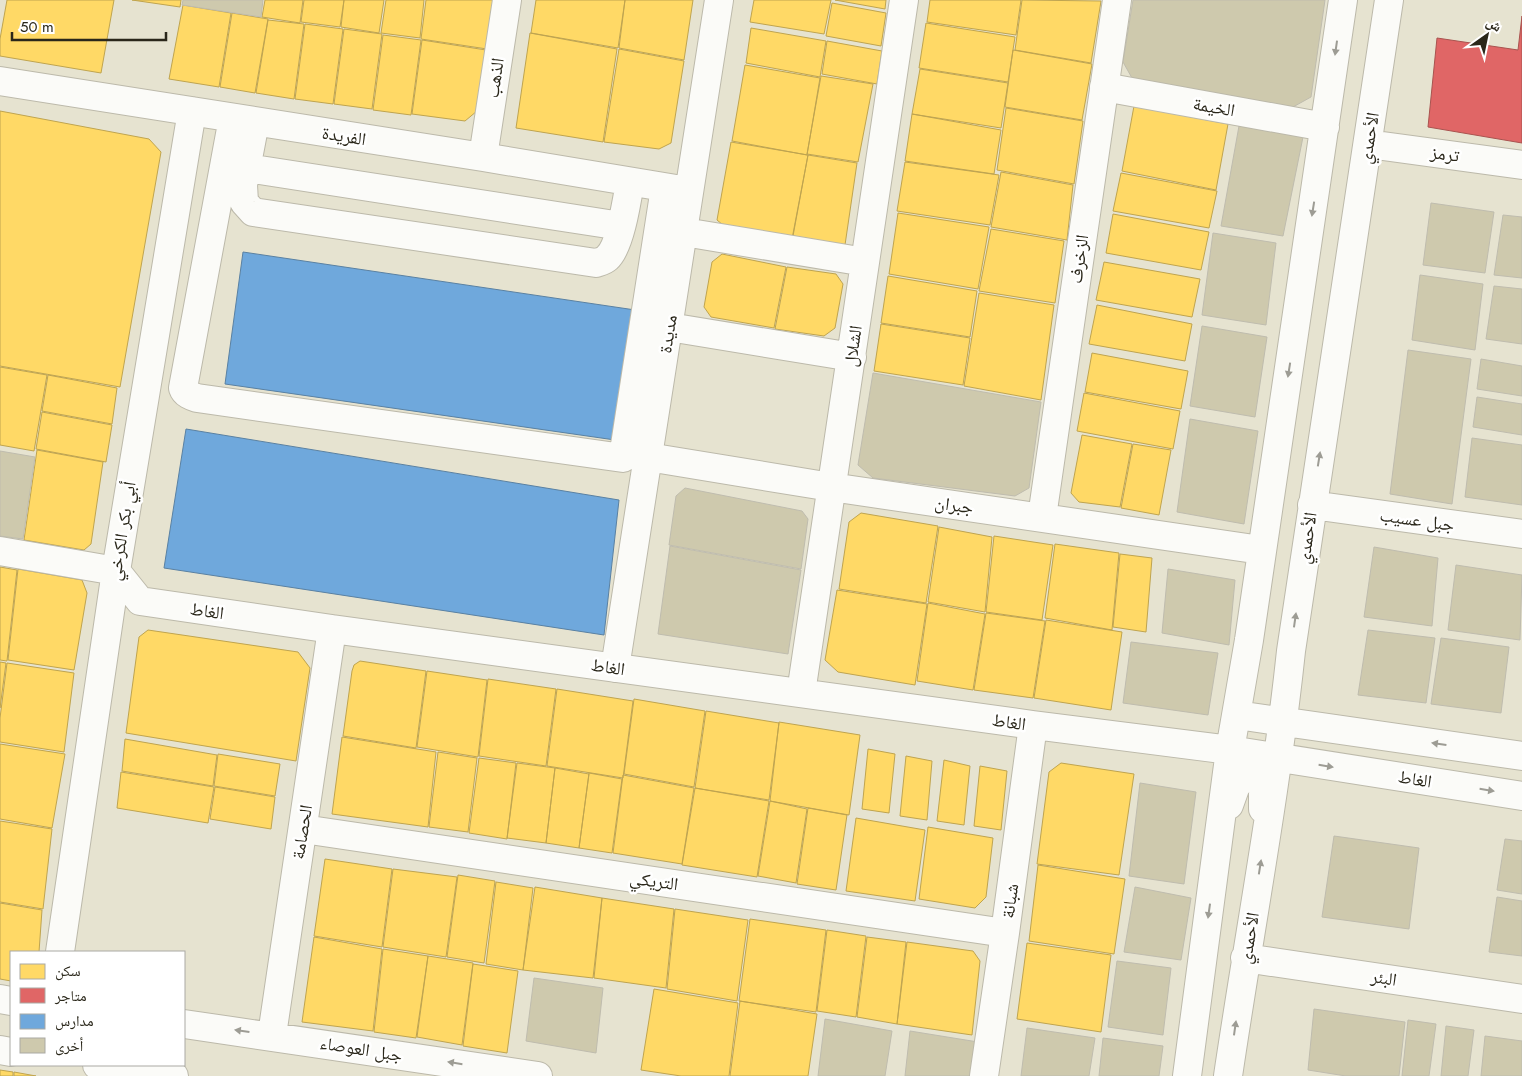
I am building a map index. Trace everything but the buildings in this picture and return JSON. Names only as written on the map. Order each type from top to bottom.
[{"type":"street","name":"الذهب","points":[[483,157],[507,0]]},
{"type":"street","name":"مديدة","points":[[615,668],[684,232],[677,190],[719,0]]},
{"type":"street","name":"الشلال","points":[[801,693],[904,0]]},
{"type":"street","name":"الزخرف","points":[[1042,518],[1117,0]]},
{"type":"street","points":[[1187,1076],[1230,750],[1249,640],[1343,0]]},
{"type":"street","name":"الأحمدي","points":[[1228,1076],[1245,958],[1278,758],[1312,505],[1389,0]]},
{"type":"street","name":"الفريدة","points":[[0,81],[483,157],[677,190]]},
{"type":"street","name":"الخيمة","points":[[1104,87],[1325,127]]},
{"type":"street","name":"أبي بكر الكرخي","points":[[60,951],[116,571],[192,111]]},
{"type":"street","points":[[244,120],[183,388],[190,396],[198,398],[623,458],[677,190]]},
{"type":"street","points":[[244,120],[247,168],[243,185],[244,202],[253,212],[596,263],[607,258],[614,247],[621,226],[630,182]]},
{"type":"street","name":"ترمز","points":[[1368,144],[1522,165]]},
{"type":"street","points":[[247,168],[621,226]]},
{"type":"street","points":[[684,232],[865,262]]},
{"type":"street","points":[[669,326],[852,357]]},
{"type":"street","name":"جبران","points":[[648,457],[831,487],[1261,550]]},
{"type":"street","name":"جبل عسيب","points":[[1312,505],[1522,534]]},
{"type":"street","points":[[0,551],[116,571]]},
{"type":"street","name":"الغاط","points":[[116,571],[140,601],[615,668],[1230,750],[1522,796]]},
{"type":"street","name":"الحصامة","points":[[272,1035],[332,629]]},
{"type":"street","points":[[1249,640],[1250,698],[1276,701],[1291,651]]},
{"type":"street","points":[[1237,715],[1522,756]]},
{"type":"street","name":"شبانة","points":[[984,1076],[1033,725]]},
{"type":"street","points":[[1219,835],[1239,777],[1262,781],[1264,841]]},
{"type":"street","name":"التريكي","points":[[302,829],[1005,933]]},
{"type":"street","name":"البئر","points":[[1245,958],[1522,999]]},
{"type":"street","name":"جبل العوصاء","points":[[185,1024],[272,1035],[538,1076]]},
{"type":"street","points":[[104,1066],[174,1076]]}]
